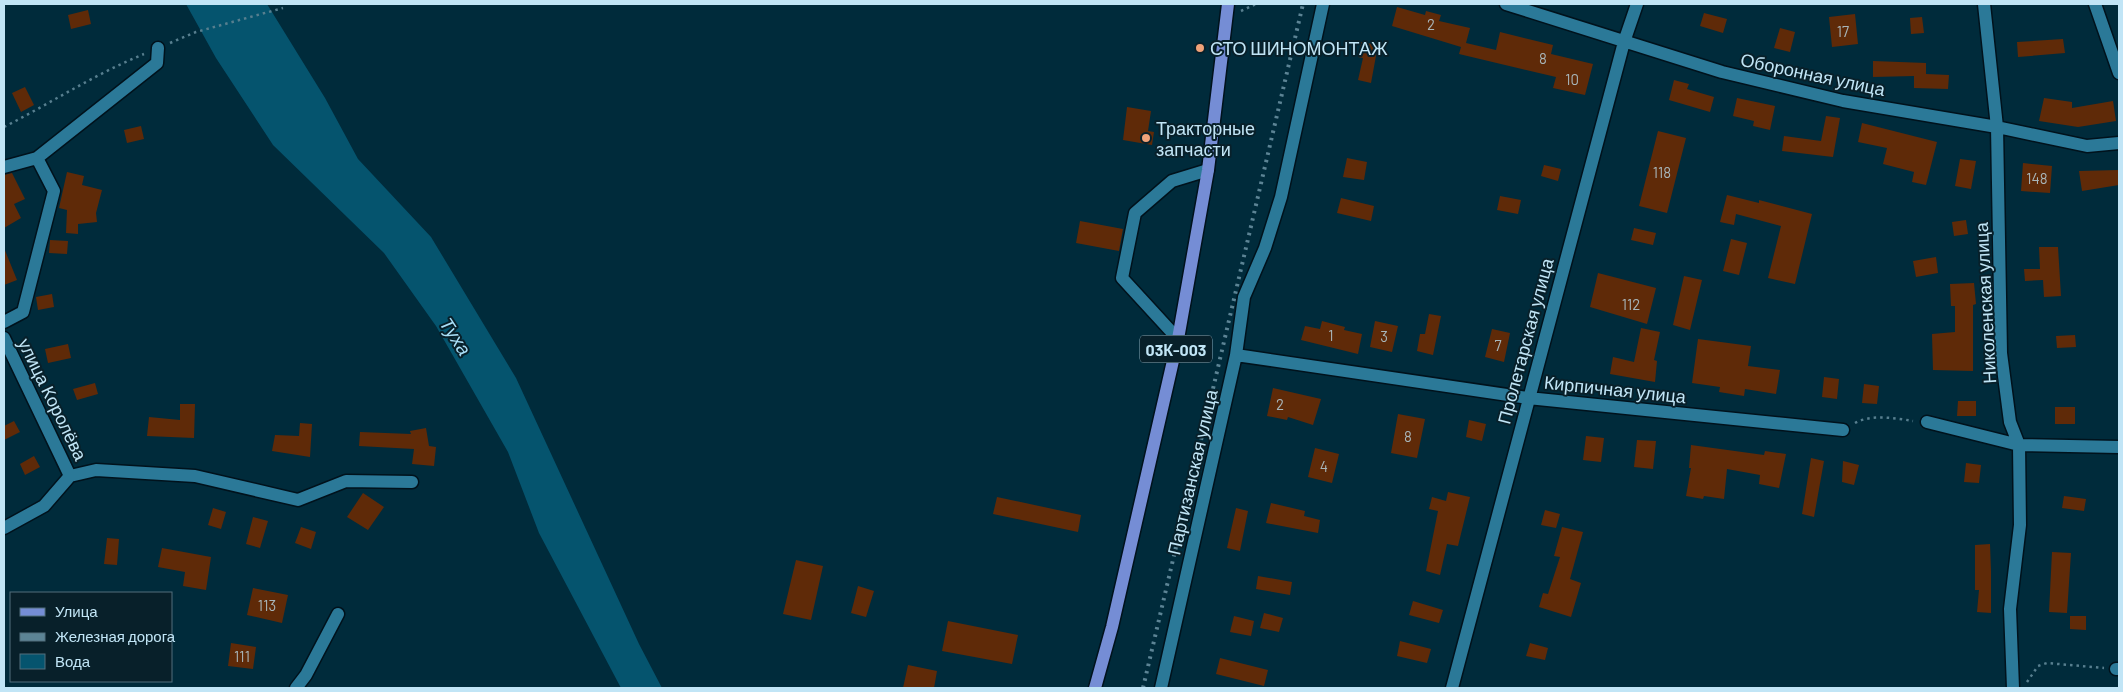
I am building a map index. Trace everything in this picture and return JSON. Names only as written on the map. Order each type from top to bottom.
[{"type":"main road","name":"03К-003","points":[[1095,688],[1112,627],[1178,339],[1208,170],[1228,4]]},
{"type":"street","name":"Партизанская улица","points":[[1161,688],[1236,355],[1244,297],[1266,248],[1281,196],[1323,4]]},
{"type":"street","name":"Оборонная улица","points":[[1506,4],[1722,72],[1842,101],[1997,127],[2087,146],[2119,143]]},
{"type":"street","name":"Пролетарская улица","points":[[1452,688],[1624,42],[1637,4]]},
{"type":"street","name":"Николенская улица","points":[[1984,4],[1997,127],[2001,353],[2010,422],[2019,445],[2020,525],[2010,609],[2013,688]]},
{"type":"street","points":[[2095,4],[2119,73]]},
{"type":"street","points":[[4,168],[37,158],[157,63],[158,48]]},
{"type":"street","points":[[4,322],[23,312],[54,191],[37,158]]},
{"type":"street","points":[[1178,339],[1122,278],[1135,213],[1172,181],[1208,170]]},
{"type":"street","name":"улица Королёва","points":[[4,338],[70,476]]},
{"type":"street","name":"Кирпичная улица","points":[[1236,355],[1528,398],[1844,430]]},
{"type":"street","points":[[1927,422],[2019,445],[2119,447]]},
{"type":"street","points":[[4,528],[44,506],[70,476],[96,470],[195,476],[298,500],[346,481],[412,482]]},
{"type":"street","points":[[296,688],[306,674],[338,614]]},
{"type":"path","points":[[4,127],[43,107],[109,68],[196,32],[283,8]]},
{"type":"path","points":[[1844,430],[1861,420],[1870,419],[1888,418],[1927,422]]},
{"type":"path","points":[[2023,688],[2038,666],[2046,663],[2118,669]]},
{"type":"water","name":"Туха","points":[[186,4],[267,4],[325,98],[358,159],[431,237],[516,378],[639,644],[662,688],[621,688],[539,533],[508,452],[436,326],[384,253],[273,145],[216,58]]},
{"type":"building","points":[[1397,7],[1425,15],[1426,11],[1441,15],[1439,21],[1470,28],[1466,43],[1496,50],[1500,32],[1553,45],[1551,54],[1593,64],[1585,95],[1553,88],[1556,77],[1459,54],[1461,47],[1392,26]]},
{"type":"building","points":[[88,10],[91,24],[71,29],[68,15]]},
{"type":"building","points":[[1704,13],[1727,19],[1723,33],[1700,26]]},
{"type":"building","points":[[1855,14],[1858,44],[1832,47],[1829,17]]},
{"type":"building","points":[[1922,17],[1924,33],[1911,34],[1910,18]]},
{"type":"building","points":[[1780,28],[1795,32],[1790,52],[1774,48]]},
{"type":"building","points":[[2063,39],[2065,53],[2018,57],[2017,42]]},
{"type":"building","points":[[1361,42],[1378,45],[1371,83],[1358,80],[1363,58],[1358,57]]},
{"type":"building","points":[[1873,61],[1926,63],[1926,74],[1949,75],[1948,89],[1914,88],[1914,76],[1873,77]]},
{"type":"building","points":[[1674,80],[1689,84],[1687,89],[1714,97],[1710,112],[1669,100]]},
{"type":"building","points":[[25,87],[34,105],[21,112],[12,93]]},
{"type":"building","points":[[1737,98],[1775,106],[1770,130],[1753,126],[1754,121],[1733,116]]},
{"type":"building","points":[[2044,98],[2072,102],[2072,108],[2113,101],[2116,121],[2078,127],[2039,121]]},
{"type":"building","points":[[1127,107],[1151,111],[1148,131],[1154,132],[1152,145],[1123,140]]},
{"type":"building","points":[[1826,116],[1840,118],[1833,157],[1782,151],[1784,136],[1821,141]]},
{"type":"building","points":[[1862,123],[1937,142],[1926,185],[1912,182],[1914,172],[1883,164],[1887,148],[1858,142]]},
{"type":"building","points":[[141,126],[144,139],[127,143],[124,130]]},
{"type":"building","points":[[1658,131],[1686,138],[1667,213],[1639,206]]},
{"type":"building","points":[[1347,158],[1367,162],[1364,180],[1343,177]]},
{"type":"building","points":[[1960,159],[1976,161],[1971,189],[1955,186]]},
{"type":"building","points":[[2023,163],[2052,166],[2050,193],[2021,191]]},
{"type":"building","points":[[1544,165],[1561,169],[1558,181],[1541,176]]},
{"type":"building","points":[[2119,170],[2119,185],[2082,191],[2079,171]]},
{"type":"building","points":[[67,172],[84,176],[82,185],[102,190],[96,213],[97,222],[78,224],[78,234],[66,233],[67,210],[59,208]]},
{"type":"building","points":[[12,173],[25,199],[14,204],[21,218],[4,228],[4,175]]},
{"type":"building","points":[[1727,195],[1759,203],[1759,200],[1812,214],[1795,284],[1768,278],[1781,226],[1736,214],[1734,225],[1720,222]]},
{"type":"building","points":[[1500,196],[1521,200],[1518,214],[1497,210]]},
{"type":"building","points":[[1341,198],[1374,206],[1371,221],[1337,213]]},
{"type":"building","points":[[1966,220],[1968,234],[1954,236],[1952,222]]},
{"type":"building","points":[[1080,221],[1123,229],[1119,251],[1076,243]]},
{"type":"building","points":[[1634,228],[1656,233],[1653,245],[1631,240]]},
{"type":"building","points":[[1731,239],[1747,243],[1739,275],[1723,271]]},
{"type":"building","points":[[50,240],[68,241],[67,254],[49,253]]},
{"type":"building","points":[[2039,247],[2058,247],[2061,296],[2044,297],[2043,280],[2025,281],[2024,269],[2040,269]]},
{"type":"building","points":[[4,248],[17,280],[4,285]]},
{"type":"building","points":[[1936,257],[1938,273],[1916,277],[1913,261]]},
{"type":"building","points":[[1598,273],[1656,288],[1647,324],[1590,307]]},
{"type":"building","points":[[1684,276],[1702,280],[1690,330],[1673,325]]},
{"type":"building","points":[[1974,283],[1976,304],[1973,305],[1973,371],[1933,370],[1932,334],[1955,332],[1955,306],[1951,306],[1950,284]]},
{"type":"building","points":[[52,294],[54,307],[38,310],[36,297]]},
{"type":"building","points":[[1429,314],[1441,316],[1433,355],[1417,351],[1420,334],[1425,334]]},
{"type":"building","points":[[1322,321],[1345,327],[1344,330],[1362,334],[1358,354],[1301,340],[1305,326],[1320,329]]},
{"type":"building","points":[[1375,321],[1398,326],[1392,352],[1370,347]]},
{"type":"building","points":[[1641,328],[1660,332],[1654,360],[1657,361],[1655,382],[1610,374],[1613,357],[1634,362]]},
{"type":"building","points":[[1492,329],[1510,333],[1504,362],[1485,357]]},
{"type":"building","points":[[2075,335],[2076,347],[2057,348],[2056,336]]},
{"type":"building","points":[[1698,339],[1751,346],[1748,366],[1780,370],[1776,394],[1745,389],[1744,396],[1719,392],[1720,387],[1692,383]]},
{"type":"building","points":[[68,344],[71,358],[48,363],[45,349]]},
{"type":"building","points":[[1824,377],[1839,379],[1837,399],[1822,397]]},
{"type":"building","points":[[95,383],[98,394],[77,400],[73,389]]},
{"type":"building","points":[[1864,384],[1879,386],[1877,404],[1862,403]]},
{"type":"building","points":[[1273,388],[1321,399],[1313,425],[1288,417],[1287,420],[1267,416]]},
{"type":"building","points":[[1958,401],[1976,401],[1976,416],[1957,416]]},
{"type":"building","points":[[180,404],[195,404],[194,438],[147,436],[149,417],[180,420]]},
{"type":"building","points":[[2055,407],[2075,407],[2075,424],[2055,424]]},
{"type":"building","points":[[1398,414],[1425,419],[1417,458],[1391,453]]},
{"type":"building","points":[[1469,420],[1486,424],[1482,441],[1466,437]]},
{"type":"building","points":[[14,421],[20,432],[4,440],[4,426]]},
{"type":"building","points":[[300,423],[312,424],[310,457],[272,451],[275,435],[299,436]]},
{"type":"building","points":[[426,428],[429,446],[436,447],[434,466],[412,464],[414,449],[359,446],[360,432],[411,434],[410,431]]},
{"type":"building","points":[[1586,436],[1604,438],[1601,462],[1583,460]]},
{"type":"building","points":[[1637,440],[1656,441],[1653,469],[1634,467]]},
{"type":"building","points":[[1691,445],[1764,455],[1765,451],[1786,454],[1779,488],[1759,484],[1760,475],[1727,469],[1724,499],[1704,496],[1703,499],[1686,496],[1691,468],[1689,468]]},
{"type":"building","points":[[1315,448],[1339,454],[1332,483],[1308,477]]},
{"type":"building","points":[[34,456],[40,467],[25,475],[20,464]]},
{"type":"building","points":[[1811,458],[1824,461],[1814,517],[1802,514]]},
{"type":"building","points":[[1843,461],[1859,465],[1854,485],[1842,482]]},
{"type":"building","points":[[1966,463],[1981,465],[1979,483],[1964,482]]},
{"type":"building","points":[[1448,492],[1470,497],[1458,546],[1447,544],[1440,575],[1426,571],[1438,511],[1429,509],[1432,497],[1446,501]]},
{"type":"building","points":[[363,493],[384,507],[368,530],[347,517]]},
{"type":"building","points":[[2064,496],[2086,499],[2084,511],[2062,508]]},
{"type":"building","points":[[997,497],[1081,515],[1078,532],[993,514]]},
{"type":"building","points":[[1271,503],[1305,511],[1304,516],[1320,520],[1318,533],[1266,523]]},
{"type":"building","points":[[213,508],[226,512],[221,529],[208,525]]},
{"type":"building","points":[[1236,508],[1248,511],[1240,551],[1227,548]]},
{"type":"building","points":[[1545,510],[1560,514],[1556,528],[1541,525]]},
{"type":"building","points":[[253,517],[268,521],[260,548],[246,544]]},
{"type":"building","points":[[301,527],[316,532],[311,549],[295,543]]},
{"type":"building","points":[[1562,527],[1583,532],[1570,579],[1581,583],[1571,617],[1539,607],[1543,593],[1548,594],[1560,557],[1554,556]]},
{"type":"building","points":[[107,538],[119,539],[117,565],[104,564]]},
{"type":"building","points":[[1990,544],[1991,613],[1977,612],[1979,590],[1975,590],[1975,545]]},
{"type":"building","points":[[162,548],[211,557],[206,590],[183,586],[185,572],[158,567]]},
{"type":"building","points":[[2052,552],[2071,553],[2067,613],[2049,612]]},
{"type":"building","points":[[796,560],[823,566],[811,620],[783,614]]},
{"type":"building","points":[[1258,576],[1292,582],[1290,595],[1256,589]]},
{"type":"building","points":[[858,586],[874,591],[866,617],[851,613]]},
{"type":"building","points":[[253,588],[288,595],[282,623],[247,615]]},
{"type":"building","points":[[1413,601],[1443,610],[1439,623],[1409,615]]},
{"type":"building","points":[[1264,613],[1283,618],[1279,632],[1260,628]]},
{"type":"building","points":[[1234,616],[1254,621],[1251,636],[1230,632]]},
{"type":"building","points":[[2070,616],[2086,616],[2086,630],[2070,629]]},
{"type":"building","points":[[948,621],[1018,635],[1012,664],[942,651]]},
{"type":"building","points":[[1400,641],[1431,649],[1427,663],[1397,656]]},
{"type":"building","points":[[231,643],[256,647],[253,669],[228,666]]},
{"type":"building","points":[[1530,643],[1548,648],[1545,660],[1526,656]]},
{"type":"building","points":[[1220,658],[1268,670],[1264,686],[1216,674]]},
{"type":"building","points":[[908,665],[937,671],[934,688],[903,688]]},
{"type":"railway","points":[[1143,688],[1303,4]]},
{"type":"place","name":"СТО ШИНОМОНТАЖ","points":[[1200,48]]},
{"type":"place","name":"Тракторные запчасти","points":[[1146,138]]}]
